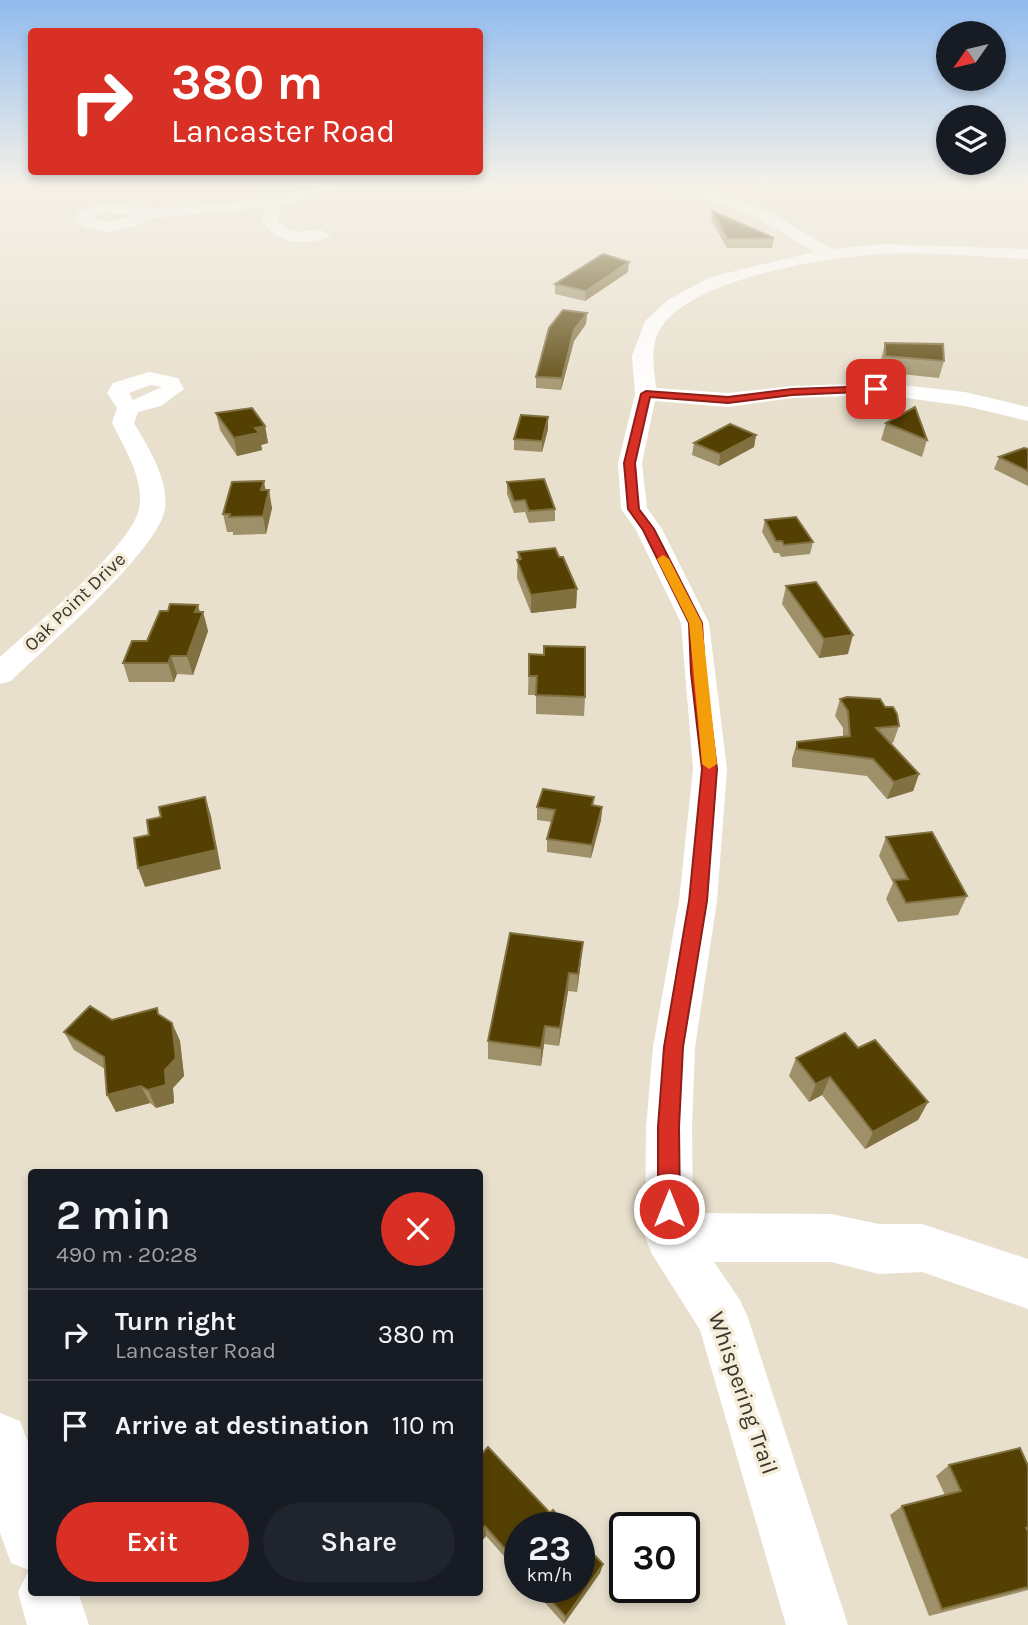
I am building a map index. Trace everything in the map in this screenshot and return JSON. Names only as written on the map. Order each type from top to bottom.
[{"type":"street","points":[[805,260],[716,281],[676,304],[652,326],[642,356],[646,394],[630,463],[634,509],[649,529],[695,623],[698,673],[710,769],[698,901],[674,1047],[669,1127],[669,1237],[831,1238],[879,1249],[922,1248],[1028,1284]]},
{"type":"street","points":[[646,394],[728,400],[792,392],[884,389],[965,399],[1028,414]]},
{"type":"street","name":"Oak Point Drive","points":[[0,674],[131,550],[152,510],[145,465],[123,423],[128,408]]},
{"type":"street","name":"Whispering Trail","points":[[669,1237],[722,1318],[817,1625]]},
{"type":"street","points":[[0,1441],[28,1529]]},
{"type":"street","points":[[49,1596],[58,1625]]},
{"type":"building","points":[[594,260],[629,262],[586,291],[555,284]]},
{"type":"building","points":[[563,310],[587,313],[574,330],[562,378],[536,377],[549,328]]},
{"type":"building","points":[[885,343],[943,344],[944,361],[885,356]]},
{"type":"building","points":[[915,407],[927,440],[886,423]]},
{"type":"building","points":[[252,408],[265,426],[255,428],[259,433],[234,438],[216,413]]},
{"type":"building","points":[[521,415],[548,417],[542,441],[514,439]]},
{"type":"building","points":[[730,424],[756,435],[720,454],[694,443]]},
{"type":"building","points":[[1028,449],[1028,471],[999,457]]},
{"type":"building","points":[[544,479],[555,509],[529,511],[525,500],[514,501],[507,482]]},
{"type":"building","points":[[264,481],[261,490],[269,490],[263,516],[229,517],[230,514],[223,514],[232,482]]},
{"type":"building","points":[[796,517],[813,542],[784,545],[782,541],[776,541],[765,520]]},
{"type":"building","points":[[555,548],[559,557],[563,557],[577,589],[531,595],[517,560],[521,559],[518,552]]},
{"type":"building","points":[[816,582],[853,635],[824,639],[786,586]]},
{"type":"building","points":[[170,604],[198,605],[195,612],[203,612],[187,656],[171,656],[168,663],[123,663],[132,641],[147,641],[160,611],[168,611]]},
{"type":"building","points":[[544,646],[585,647],[585,697],[536,695],[537,676],[529,676],[529,654],[544,655]]},
{"type":"building","points":[[840,699],[880,699],[885,707],[893,707],[899,726],[876,728],[919,774],[894,782],[873,759],[797,749],[797,742],[850,736],[848,711]]},
{"type":"building","points":[[543,789],[594,797],[592,805],[602,807],[592,845],[547,839],[555,810],[537,807]]},
{"type":"building","points":[[205,797],[216,850],[138,868],[134,838],[149,835],[147,820],[161,817],[159,807]]},
{"type":"building","points":[[932,832],[967,896],[906,903],[894,880],[908,879],[886,837]]},
{"type":"building","points":[[510,933],[583,942],[578,974],[569,973],[560,1028],[545,1026],[541,1048],[488,1041]]},
{"type":"building","points":[[90,1006],[112,1020],[157,1008],[158,1014],[172,1023],[176,1058],[165,1070],[166,1085],[148,1090],[141,1086],[107,1095],[104,1057],[64,1032]]},
{"type":"building","points":[[845,1033],[858,1048],[875,1040],[928,1102],[873,1132],[830,1077],[816,1084],[796,1058]]},
{"type":"building","points":[[488,1447],[549,1512],[504,1512],[504,1548],[485,1526],[483,1529],[483,1453]]},
{"type":"building","points":[[1020,1448],[1028,1466],[1028,1587],[942,1609],[902,1506],[961,1491],[949,1465]]},
{"type":"building","points":[[595,1556],[603,1564],[595,1575]]},
{"type":"building","points":[[553,1603],[576,1603],[566,1617]]},
{"type":"slow traffic","points":[[663,559],[695,623],[709,764]]},
{"type":"route","points":[[669,1209],[669,1127],[674,1047],[698,901],[710,769],[698,673],[695,623],[649,529],[634,509],[630,463],[646,394],[728,400],[792,392],[876,389]]}]
